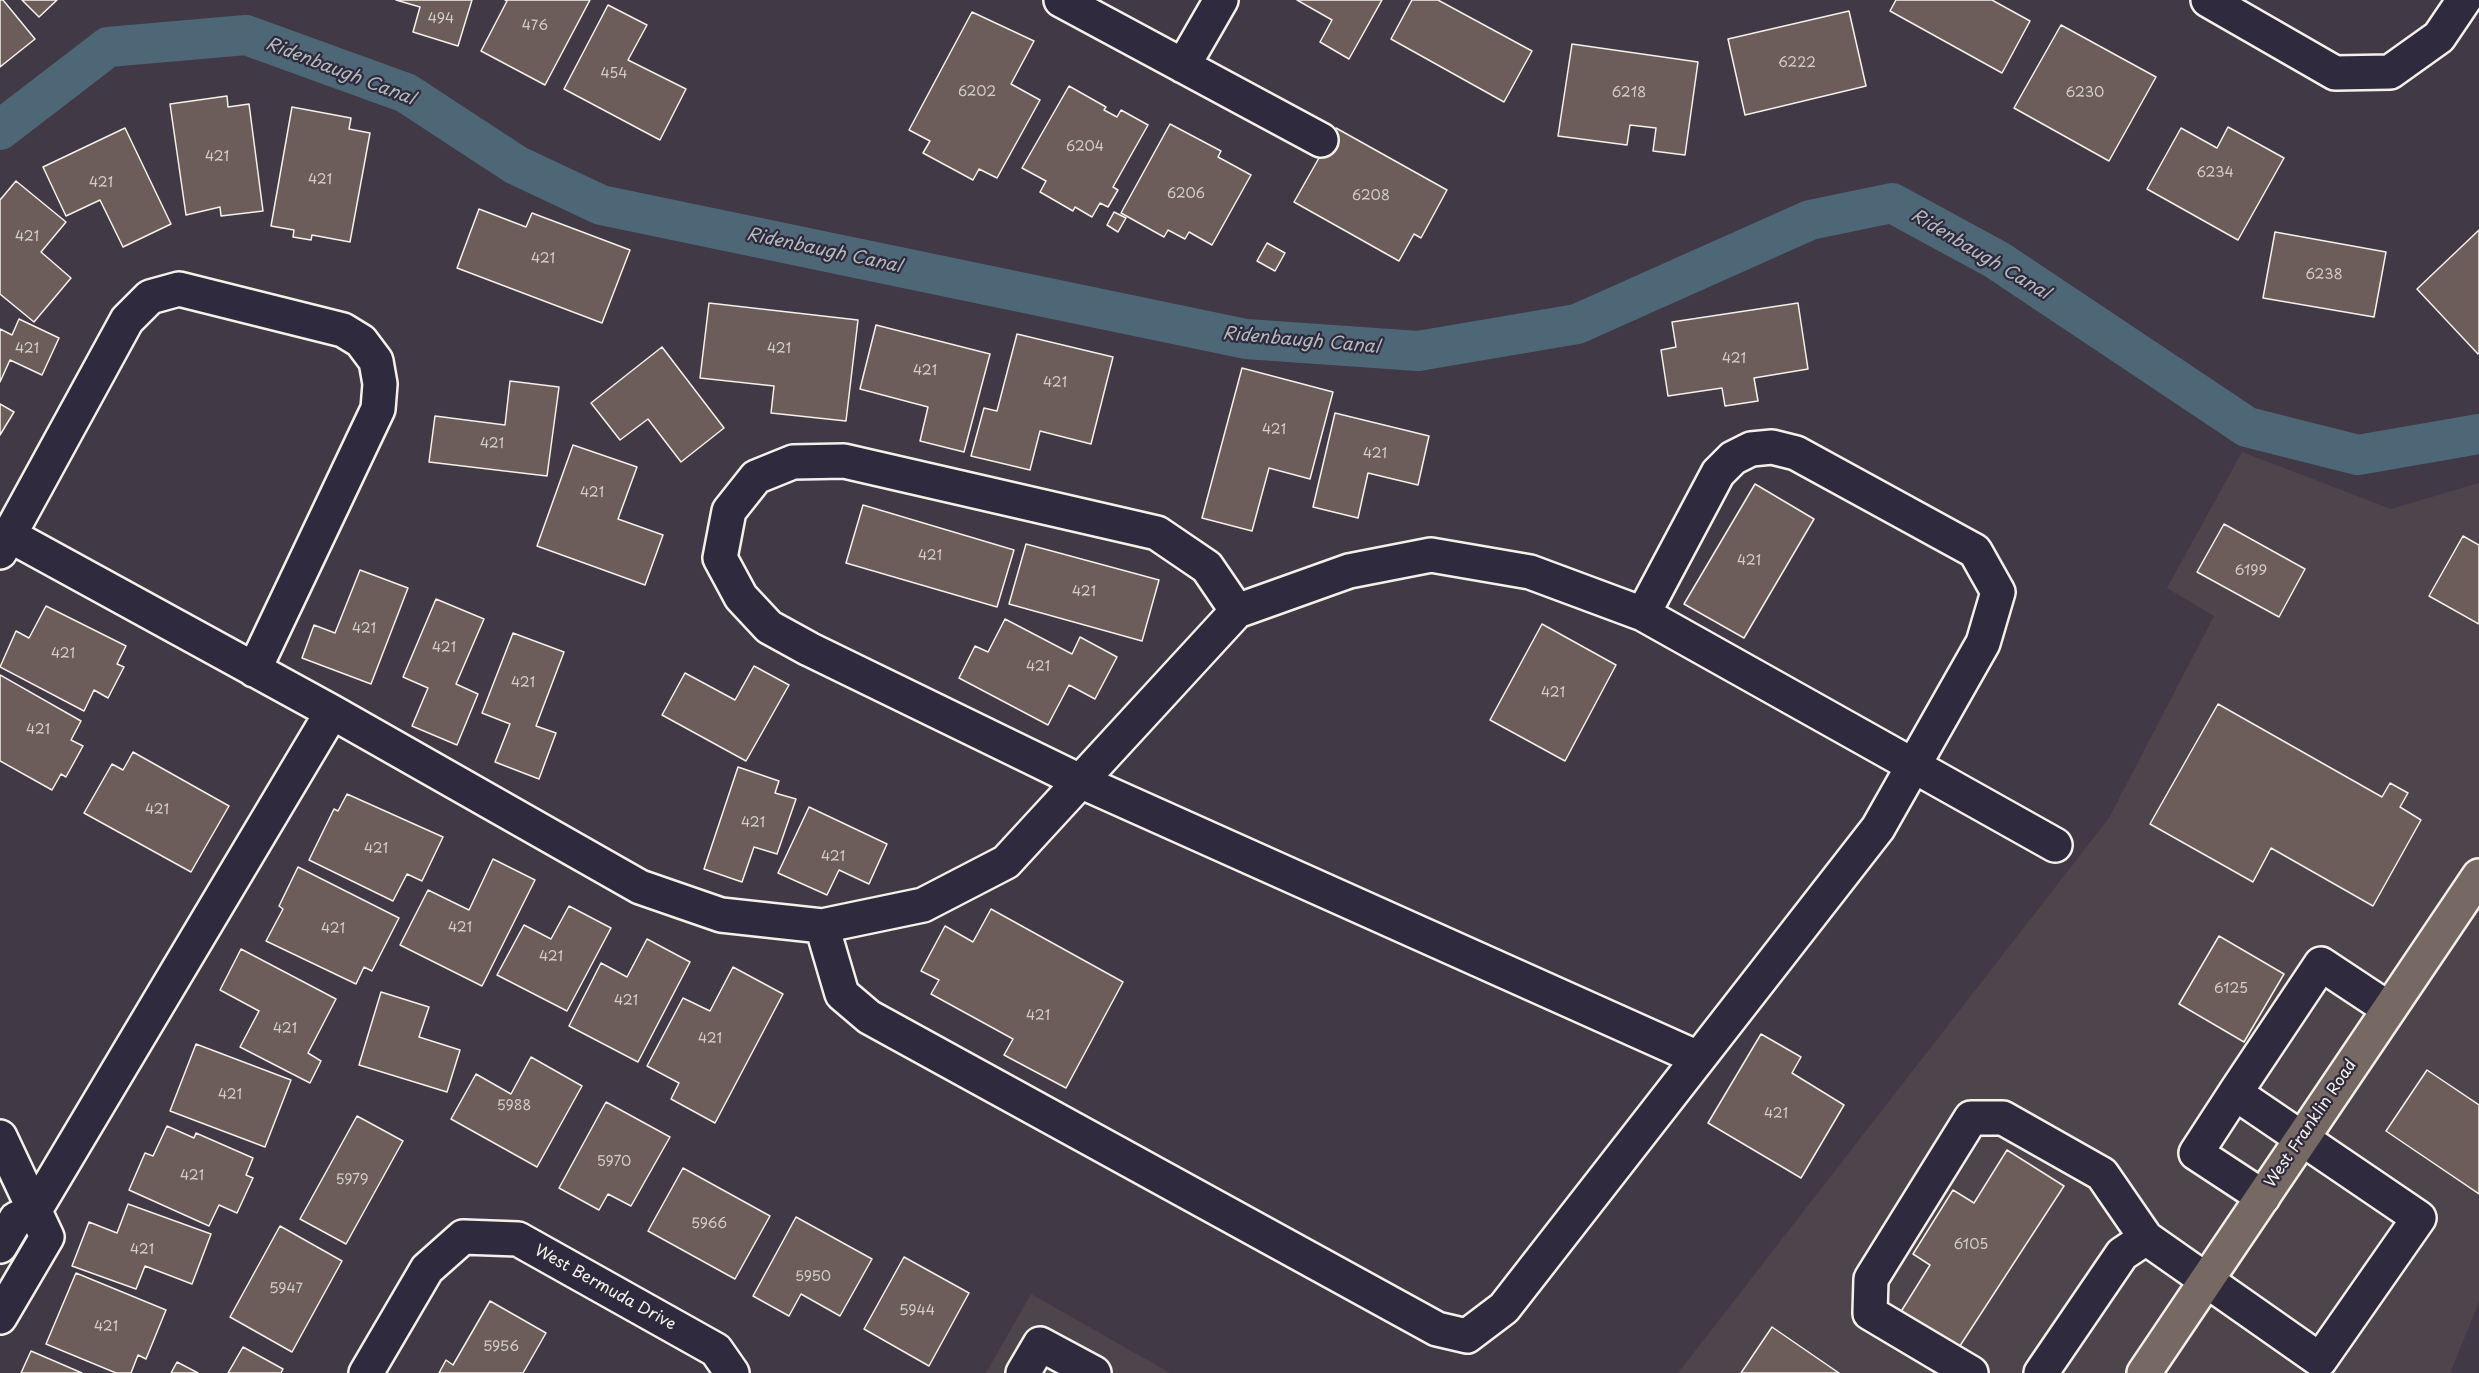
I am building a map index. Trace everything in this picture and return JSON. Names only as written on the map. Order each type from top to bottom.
[{"type":"main road","name":"West Franklin Road","points":[[2144,1373],[2479,876]]},
{"type":"street","points":[[1061,0],[1321,140]]},
{"type":"street","points":[[1183,66],[1221,0]]},
{"type":"street","points":[[2208,0],[2335,73],[2390,72],[2439,37],[2464,0]]},
{"type":"street","points":[[254,670],[378,409],[380,384],[376,361],[361,341],[342,330],[180,289],[150,297],[127,320],[5,544],[332,712],[640,887],[721,915],[822,926],[923,905],[1006,862],[1237,611],[1349,571],[1431,555],[1530,572],[1643,614],[2055,845]]},
{"type":"street","points":[[822,926],[842,994],[869,1017],[1437,1329],[1467,1336],[1504,1308],[1878,828],[1983,643],[1998,592],[1975,551],[1796,453],[1772,447],[1750,449],[1733,458],[1718,473],[1643,614]]},
{"type":"street","points":[[1237,611],[1207,567],[1157,533],[844,460],[793,462],[756,477],[729,511],[720,558],[741,597],[769,627],[809,649],[1080,781],[1698,1058]]},
{"type":"street","points":[[0,1246],[16,1219],[35,1210],[332,712]]},
{"type":"street","points":[[2262,1197],[2196,1153],[2321,964],[2389,1009]]},
{"type":"street","points":[[1971,1373],[1870,1313],[1871,1279],[1971,1118],[2003,1118],[2102,1174],[2146,1238],[2320,1360],[2419,1218],[2235,1093]]},
{"type":"street","points":[[0,1137],[46,1237],[0,1317]]},
{"type":"street","name":"West Bermuda Drive","points":[[366,1373],[427,1269],[463,1237],[518,1239],[716,1350],[732,1373]]},
{"type":"street","points":[[2041,1373],[2122,1254],[2146,1238]]},
{"type":"street","points":[[1023,1373],[1040,1344],[1094,1373]]},
{"type":"shaded area","points":[[2242,452],[2391,509],[2479,483],[2479,1302],[2450,1373],[1678,1373],[2109,818],[2214,616],[2167,588]]},
{"type":"shaded area","points":[[1031,1294],[1170,1373],[986,1373]]},
{"type":"building","points":[[0,0],[3,0],[35,39],[0,67]]},
{"type":"building","points":[[22,0],[57,0],[39,17]]},
{"type":"building","points":[[396,0],[472,0],[458,46],[413,32],[420,7]]},
{"type":"building","points":[[505,0],[590,0],[545,85],[481,51],[507,1]]},
{"type":"building","points":[[1297,0],[1382,0],[1349,59],[1320,42],[1332,20]]},
{"type":"building","points":[[1412,0],[1438,0],[1532,51],[1504,102],[1391,39]]},
{"type":"building","points":[[1896,0],[1992,0],[2030,21],[2002,73],[1890,11]]},
{"type":"building","points":[[608,5],[647,25],[628,60],[686,89],[660,140],[564,89]]},
{"type":"building","points":[[1849,11],[1866,86],[1745,115],[1728,39]]},
{"type":"building","points":[[972,12],[1034,41],[1011,84],[1040,100],[997,178],[979,169],[973,180],[923,153],[930,141],[909,130]]},
{"type":"building","points":[[2061,25],[2156,77],[2109,161],[2014,108]]},
{"type":"building","points":[[1572,44],[1698,62],[1685,155],[1653,151],[1656,128],[1630,125],[1627,145],[1558,136]]},
{"type":"building","points":[[1069,86],[1106,107],[1104,110],[1117,117],[1121,110],[1148,125],[1113,187],[1118,190],[1108,207],[1100,203],[1092,217],[1075,207],[1073,211],[1040,192],[1046,181],[1022,168]]},
{"type":"building","points":[[227,96],[228,107],[249,104],[263,211],[221,216],[220,207],[186,215],[170,104]]},
{"type":"building","points":[[292,107],[351,118],[349,129],[370,133],[350,242],[312,235],[311,240],[293,237],[294,230],[271,226]]},
{"type":"building","points":[[1170,124],[1221,151],[1218,157],[1251,175],[1212,245],[1189,232],[1185,239],[1168,230],[1164,237],[1121,213]]},
{"type":"building","points":[[2228,127],[2284,158],[2238,240],[2147,189],[2181,128],[2217,148]]},
{"type":"building","points":[[125,128],[171,224],[123,247],[100,200],[66,216],[43,167]]},
{"type":"building","points":[[1336,128],[1447,190],[1421,238],[1414,234],[1399,261],[1294,202]]},
{"type":"building","points":[[16,181],[66,222],[41,252],[71,278],[34,322],[0,294],[0,200]]},
{"type":"building","points":[[479,209],[526,227],[532,213],[630,250],[602,323],[457,268]]},
{"type":"building","points":[[1114,212],[1126,218],[1118,232],[1107,225]]},
{"type":"building","points":[[2479,230],[2479,353],[2478,354],[2417,289]]},
{"type":"building","points":[[2275,232],[2386,252],[2374,317],[2263,298]]},
{"type":"building","points":[[1267,243],[1285,253],[1275,271],[1257,261]]},
{"type":"building","points":[[709,303],[858,320],[846,421],[771,413],[774,386],[700,378]]},
{"type":"building","points":[[1798,303],[1808,369],[1754,378],[1758,401],[1725,406],[1722,388],[1668,396],[1661,350],[1676,347],[1672,322]]},
{"type":"building","points":[[19,319],[59,338],[42,375],[10,360],[0,382],[0,329],[12,335]]},
{"type":"building","points":[[876,325],[990,354],[964,452],[920,441],[928,407],[860,389]]},
{"type":"building","points":[[1017,334],[1113,357],[1091,444],[1040,431],[1030,470],[971,456],[984,408],[997,411]]},
{"type":"building","points":[[662,347],[724,428],[681,462],[648,419],[620,440],[591,403]]},
{"type":"building","points":[[1242,368],[1333,392],[1310,479],[1269,468],[1252,531],[1202,518]]},
{"type":"building","points":[[510,381],[559,387],[547,476],[429,462],[435,416],[505,425]]},
{"type":"building","points":[[0,404],[14,412],[0,435]]},
{"type":"building","points":[[1335,413],[1429,436],[1418,485],[1368,473],[1358,518],[1313,507]]},
{"type":"building","points":[[573,445],[637,467],[618,519],[663,535],[645,585],[537,546]]},
{"type":"building","points":[[1755,484],[1814,519],[1744,638],[1684,604]]},
{"type":"building","points":[[863,505],[1014,550],[997,607],[846,563]]},
{"type":"building","points":[[2224,524],[2305,569],[2279,617],[2197,572]]},
{"type":"building","points":[[2463,536],[2479,545],[2479,624],[2429,596]]},
{"type":"building","points":[[1026,544],[1159,580],[1142,641],[1009,604]]},
{"type":"building","points":[[360,570],[408,588],[371,684],[302,658],[314,625],[335,633]]},
{"type":"building","points":[[436,599],[484,619],[456,684],[478,694],[457,745],[412,726],[428,688],[403,677]]},
{"type":"building","points":[[46,606],[126,646],[117,664],[124,667],[108,698],[94,690],[84,711],[0,667],[16,631],[29,638]]},
{"type":"building","points":[[1005,619],[1072,654],[1080,637],[1117,657],[1095,699],[1069,685],[1048,725],[959,678],[975,646],[988,652]]},
{"type":"building","points":[[1542,624],[1616,665],[1565,761],[1490,720]]},
{"type":"building","points":[[513,633],[564,652],[536,726],[556,733],[539,779],[495,762],[510,724],[482,713]]},
{"type":"building","points":[[754,666],[789,685],[746,761],[662,715],[685,673],[735,700]]},
{"type":"building","points":[[0,675],[81,721],[71,740],[83,746],[66,777],[61,774],[52,790],[0,761]]},
{"type":"building","points":[[2218,704],[2382,797],[2390,783],[2408,793],[2400,807],[2421,820],[2373,906],[2271,848],[2253,882],[2150,824]]},
{"type":"building","points":[[133,752],[229,806],[191,872],[84,813],[112,764],[123,770]]},
{"type":"building","points":[[738,767],[779,781],[775,793],[796,799],[777,854],[754,847],[742,882],[704,869]]},
{"type":"building","points":[[347,794],[443,837],[422,881],[407,874],[393,901],[309,860],[334,809],[338,811]]},
{"type":"building","points":[[809,807],[887,844],[869,884],[839,870],[827,895],[778,873]]},
{"type":"building","points":[[493,859],[535,880],[482,986],[400,945],[428,890],[469,910]]},
{"type":"building","points":[[298,867],[399,918],[372,971],[364,967],[356,984],[266,941],[283,909],[279,906]]},
{"type":"building","points":[[569,906],[611,928],[567,1011],[497,975],[524,925],[551,939]]},
{"type":"building","points":[[991,909],[1123,982],[1066,1088],[1004,1055],[1013,1039],[931,994],[939,980],[921,971],[945,926],[973,942]]},
{"type":"building","points":[[2219,936],[2284,974],[2244,1042],[2179,1004]]},
{"type":"building","points":[[647,939],[690,962],[638,1062],[569,1026],[601,963],[627,977]]},
{"type":"building","points":[[241,949],[336,999],[308,1053],[321,1061],[310,1083],[240,1047],[259,1011],[220,990]]},
{"type":"building","points":[[733,967],[783,994],[715,1123],[671,1099],[679,1083],[647,1066],[683,998],[710,1011]]},
{"type":"building","points":[[381,992],[429,1007],[419,1037],[460,1050],[447,1092],[359,1065]]},
{"type":"building","points":[[1761,1034],[1801,1057],[1792,1073],[1844,1105],[1801,1178],[1708,1123]]},
{"type":"building","points":[[196,1044],[291,1080],[265,1147],[170,1111]]},
{"type":"building","points":[[531,1057],[582,1086],[537,1167],[451,1119],[476,1074],[511,1094]]},
{"type":"building","points":[[2427,1070],[2479,1105],[2479,1194],[2386,1131]]},
{"type":"building","points":[[606,1102],[670,1137],[631,1206],[608,1194],[599,1210],[559,1188]]},
{"type":"building","points":[[357,1116],[403,1141],[346,1244],[300,1219]]},
{"type":"building","points":[[167,1126],[194,1138],[196,1133],[253,1158],[246,1175],[253,1178],[237,1213],[219,1205],[209,1226],[129,1190],[145,1153],[153,1156]]},
{"type":"building","points":[[2007,1150],[2064,1186],[1954,1355],[1897,1318],[1930,1265],[1913,1254],[1953,1190],[1974,1203]]},
{"type":"building","points":[[683,1168],[770,1216],[735,1279],[648,1231]]},
{"type":"building","points":[[128,1204],[211,1234],[192,1284],[145,1266],[136,1289],[72,1266],[89,1222],[117,1233]]},
{"type":"building","points":[[796,1217],[872,1259],[840,1316],[801,1294],[789,1316],[753,1296]]},
{"type":"building","points":[[280,1226],[342,1261],[292,1352],[230,1317]]},
{"type":"building","points":[[904,1257],[969,1293],[929,1366],[864,1329]]},
{"type":"building","points":[[76,1273],[166,1310],[146,1359],[138,1355],[131,1373],[116,1373],[46,1344]]},
{"type":"building","points":[[490,1301],[546,1333],[523,1373],[439,1373],[446,1360],[453,1365]]},
{"type":"building","points":[[1772,1327],[1839,1373],[1741,1373]]},
{"type":"building","points":[[243,1347],[283,1369],[281,1373],[228,1373]]},
{"type":"building","points":[[31,1351],[82,1373],[21,1373]]},
{"type":"building","points":[[177,1362],[198,1373],[171,1373]]},
{"type":"waterway","name":"Ridenbaugh Canal","points":[[0,130],[108,47],[246,35],[406,93],[516,165],[601,205],[1246,339],[1418,351],[1577,324],[1810,220],[1892,203],[1997,260],[2247,427],[2358,455],[2479,434]]}]
